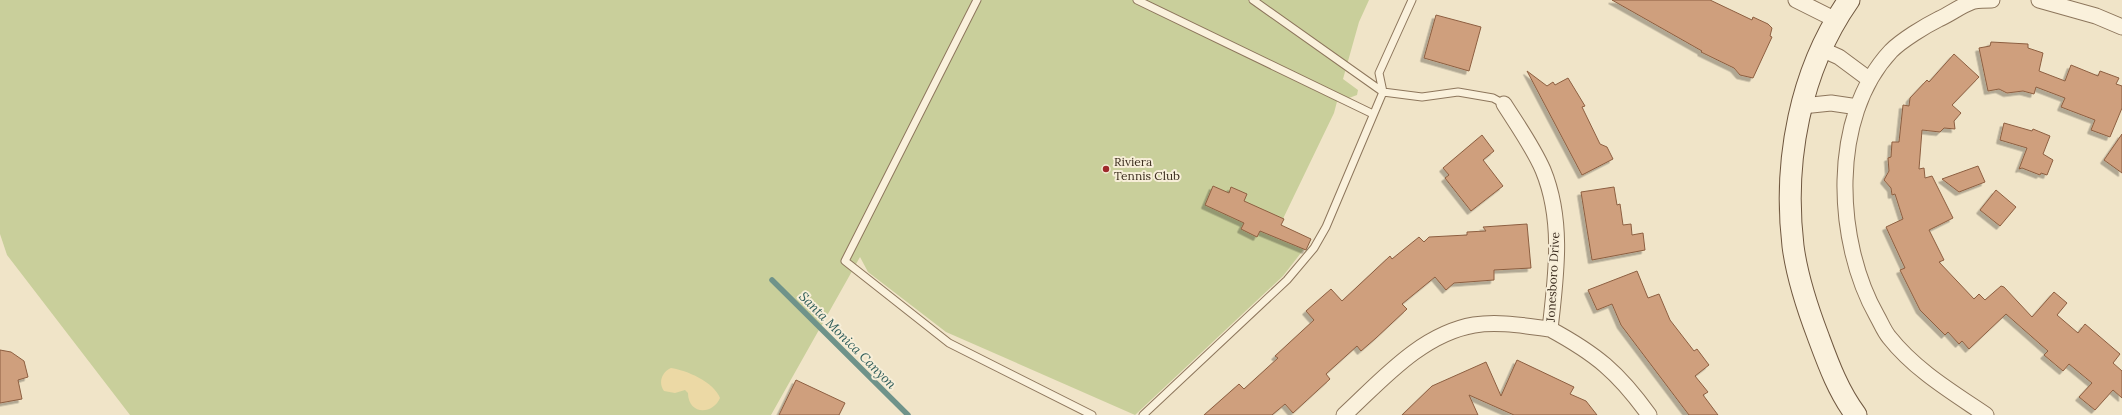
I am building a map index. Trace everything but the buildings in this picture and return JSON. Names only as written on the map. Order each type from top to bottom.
[{"type":"main road","points":[[1849,0],[1836,20],[1821,49],[1802,106],[1792,154],[1790,197],[1793,246],[1804,298],[1829,365],[1846,401],[1856,415]]},
{"type":"street","points":[[1796,0],[1836,20]]},
{"type":"street","points":[[1986,415],[1915,364],[1889,337],[1868,300],[1853,256],[1844,202],[1850,139],[1858,107],[1870,80],[1892,51],[1930,23],[1974,1],[1992,0]]},
{"type":"street","points":[[2039,0],[2096,16],[2122,28]]},
{"type":"street","points":[[1821,49],[1839,57],[1870,80]]},
{"type":"street","points":[[1802,106],[1831,103],[1858,107]]},
{"type":"street","name":"Jonesboro Drive","points":[[1504,104],[1543,170],[1553,202],[1558,238],[1550,329],[1582,347],[1609,367],[1634,394],[1649,415]]},
{"type":"street","points":[[1344,415],[1405,359],[1438,337],[1473,326],[1511,324],[1550,329]]},
{"type":"lane","points":[[977,0],[845,261],[948,343],[1092,415]]},
{"type":"lane","points":[[1137,0],[1373,114]]},
{"type":"lane","points":[[1253,0],[1383,92],[1422,97],[1458,92],[1493,98],[1504,104]]},
{"type":"lane","points":[[1143,415],[1288,280],[1314,248],[1326,227],[1383,92],[1379,73],[1412,0]]},
{"type":"green space","points":[[0,0],[1369,0],[1359,22],[1343,79],[1358,90],[1357,95],[1349,98],[1339,94],[1334,113],[1280,225],[1311,240],[1283,276],[1135,415],[946,332],[868,272],[860,257],[771,415],[130,415],[7,255],[0,234]]},
{"type":"sand","points":[[671,368],[692,374],[706,382],[717,392],[720,398],[717,404],[707,410],[696,409],[689,400],[688,393],[685,390],[675,393],[664,391],[661,381],[665,372]]},
{"type":"waterway","name":"Santa Monica Canyon","points":[[772,280],[908,415]]},
{"type":"place","name":"Riviera Tennis Club","points":[[1106,169]]}]
